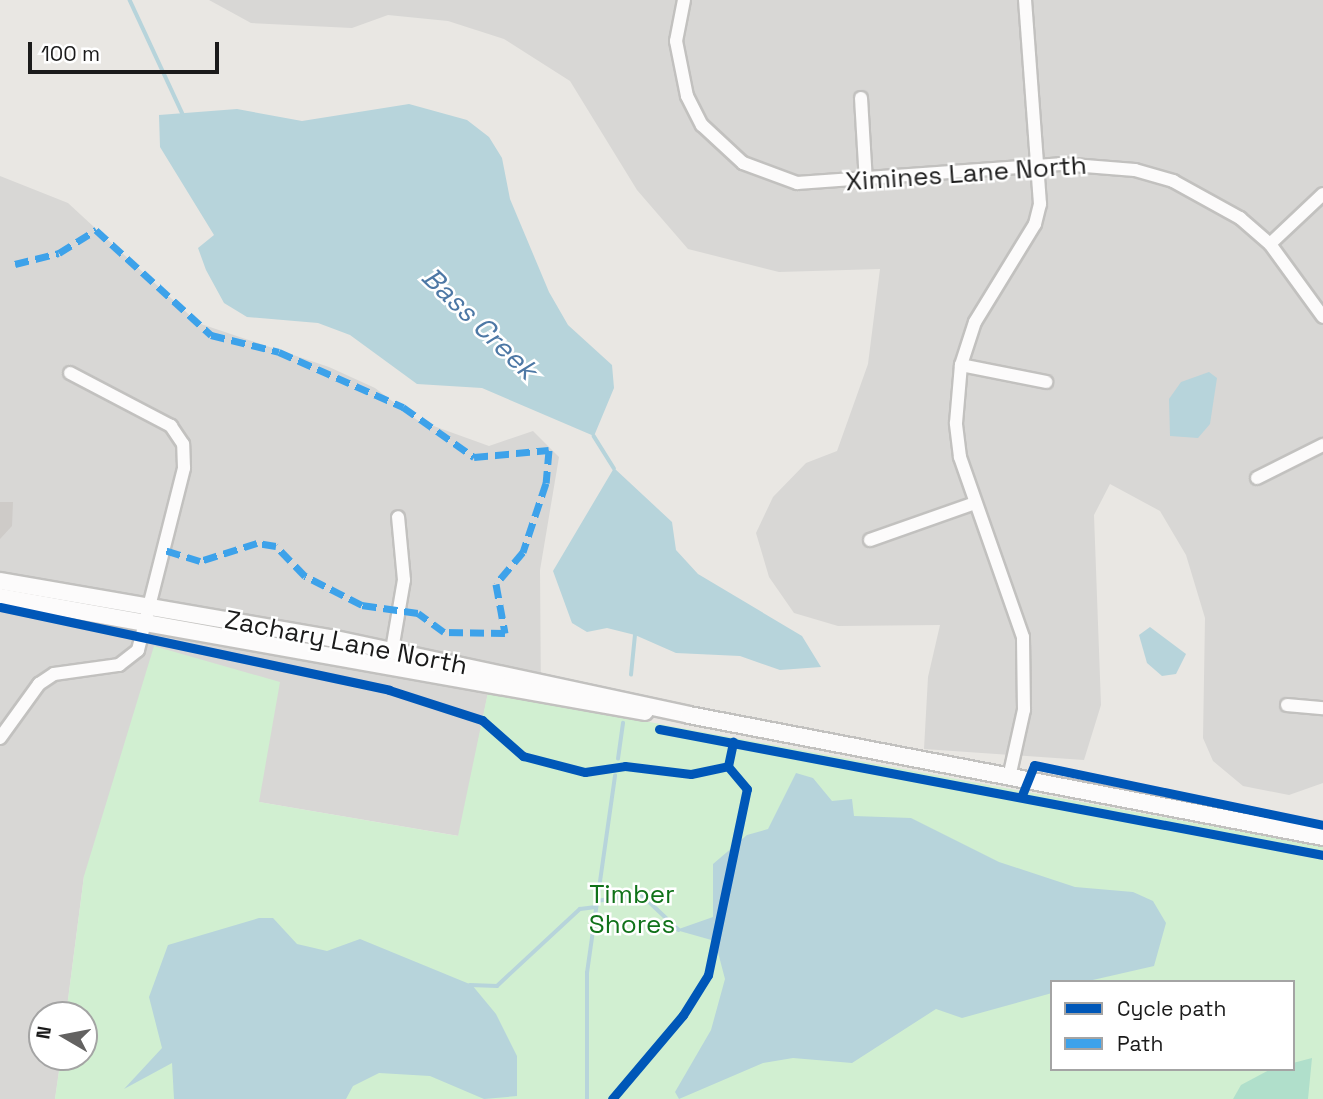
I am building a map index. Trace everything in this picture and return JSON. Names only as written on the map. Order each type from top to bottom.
[{"type":"street","name":"Ximines Lane North","points":[[684,0],[676,41],[687,96],[729,155],[797,183],[866,181],[1041,166],[1097,164],[1173,181],[1270,244],[1323,317]]},
{"type":"street","points":[[1010,773],[1026,659],[975,502],[956,423],[961,365],[989,293],[1035,224],[1041,166],[1025,0]]},
{"type":"street","points":[[861,98],[866,181]]},
{"type":"street","points":[[1270,244],[1323,194]]},
{"type":"street","points":[[961,365],[1046,382]]},
{"type":"street","points":[[0,738],[39,684],[68,670],[127,661],[146,625],[184,468],[183,444],[159,418],[70,373]]},
{"type":"street","points":[[1257,478],[1287,468],[1323,445]]},
{"type":"street","points":[[870,540],[975,502]]},
{"type":"street","points":[[391,650],[404,580],[398,517]]},
{"type":"street","name":"Zachary Lane North","points":[[0,581],[391,650],[689,715],[1010,773],[1323,837]]},
{"type":"street","name":"Zachary Lane North","points":[[0,597],[484,687],[689,715]]},
{"type":"street","points":[[1287,705],[1323,708]]},
{"type":"shaded area","points":[[209,0],[1323,0],[1323,783],[1289,795],[1243,786],[1213,761],[1203,738],[1205,618],[1186,555],[1160,511],[1110,484],[1094,515],[1101,705],[1084,760],[924,749],[928,677],[940,625],[838,626],[794,613],[769,577],[756,533],[773,497],[806,463],[837,451],[868,364],[880,269],[779,272],[688,249],[637,190],[570,81],[504,39],[448,21],[388,15],[352,28],[251,23]]},
{"type":"shaded area","points":[[0,176],[68,203],[198,323],[329,367],[375,388],[417,420],[489,446],[533,431],[559,457],[540,570],[541,701],[488,693],[459,836],[259,802],[84,876],[68,1001],[28,1001],[28,1071],[59,1071],[55,1099],[0,1099]]},
{"type":"green space","name":"Timber Shores","points":[[154,646],[280,682],[259,802],[458,836],[488,692],[1323,847],[1323,1099],[55,1099],[59,1071],[98,1071],[98,1001],[68,1001],[84,876]]},
{"type":"green space","points":[[1312,1058],[1308,1099],[1233,1099],[1241,1085],[1267,1071],[1295,1071],[1295,1062]]},
{"type":"water","points":[[409,104],[467,120],[489,137],[502,158],[510,199],[549,292],[568,325],[612,365],[614,388],[594,436],[482,388],[417,384],[350,335],[318,323],[247,317],[224,303],[206,270],[198,248],[214,235],[160,147],[159,115],[237,109],[302,121]]},
{"type":"water","points":[[1209,372],[1217,378],[1210,424],[1198,438],[1170,436],[1169,399],[1181,382]]},
{"type":"water","points":[[614,468],[672,522],[676,550],[698,574],[802,636],[821,667],[780,670],[740,656],[676,653],[635,635],[607,628],[587,632],[572,623],[553,571]]},
{"type":"water","points":[[1150,627],[1186,654],[1176,674],[1162,676],[1147,663],[1139,635]]},
{"type":"water","points":[[796,773],[813,778],[832,801],[852,799],[854,816],[911,818],[999,862],[1075,887],[1133,892],[1153,901],[1166,923],[1154,966],[1093,980],[1050,980],[1050,994],[962,1018],[936,1009],[852,1063],[793,1058],[763,1063],[679,1099],[675,1092],[711,1030],[725,979],[715,941],[676,930],[713,917],[713,864],[747,835],[768,829]]},
{"type":"water","points":[[259,918],[273,918],[297,944],[327,951],[360,939],[472,985],[496,1014],[517,1056],[517,1096],[484,1099],[430,1076],[379,1073],[353,1086],[346,1099],[174,1099],[172,1063],[124,1089],[162,1048],[149,997],[168,945]]},
{"type":"building","points":[[0,502],[13,502],[12,526],[0,539]]},
{"type":"waterway","name":"Bass Creek","points":[[130,0],[183,114]]},
{"type":"waterway","name":"Bass Creek","points":[[594,436],[614,468]]},
{"type":"waterway","name":"Bass Creek","points":[[631,675],[635,635]]},
{"type":"waterway","name":"Bass Creek","points":[[618,759],[623,723]]},
{"type":"waterway","name":"Bass Creek","points":[[587,1099],[587,973],[615,776]]},
{"type":"waterway","points":[[597,901],[641,894],[679,930]]},
{"type":"waterway","points":[[470,985],[497,986],[580,909],[596,907]]},
{"type":"marked path","points":[[15,264],[59,253],[96,230],[211,335],[279,352],[403,407],[474,457],[549,450],[546,483],[523,552],[496,584],[505,633],[444,632],[418,613],[362,605],[305,576],[276,546],[257,543],[200,561],[161,549]]},
{"type":"cycle path","points":[[0,607],[389,690],[482,720],[523,756],[585,772],[625,766],[691,774],[728,766],[733,742]]},
{"type":"cycle path","points":[[659,729],[1323,855]]},
{"type":"cycle path","points":[[1022,795],[1034,765],[1323,825]]},
{"type":"cycle path","points":[[612,1099],[683,1015],[708,975],[747,789],[728,766]]}]
